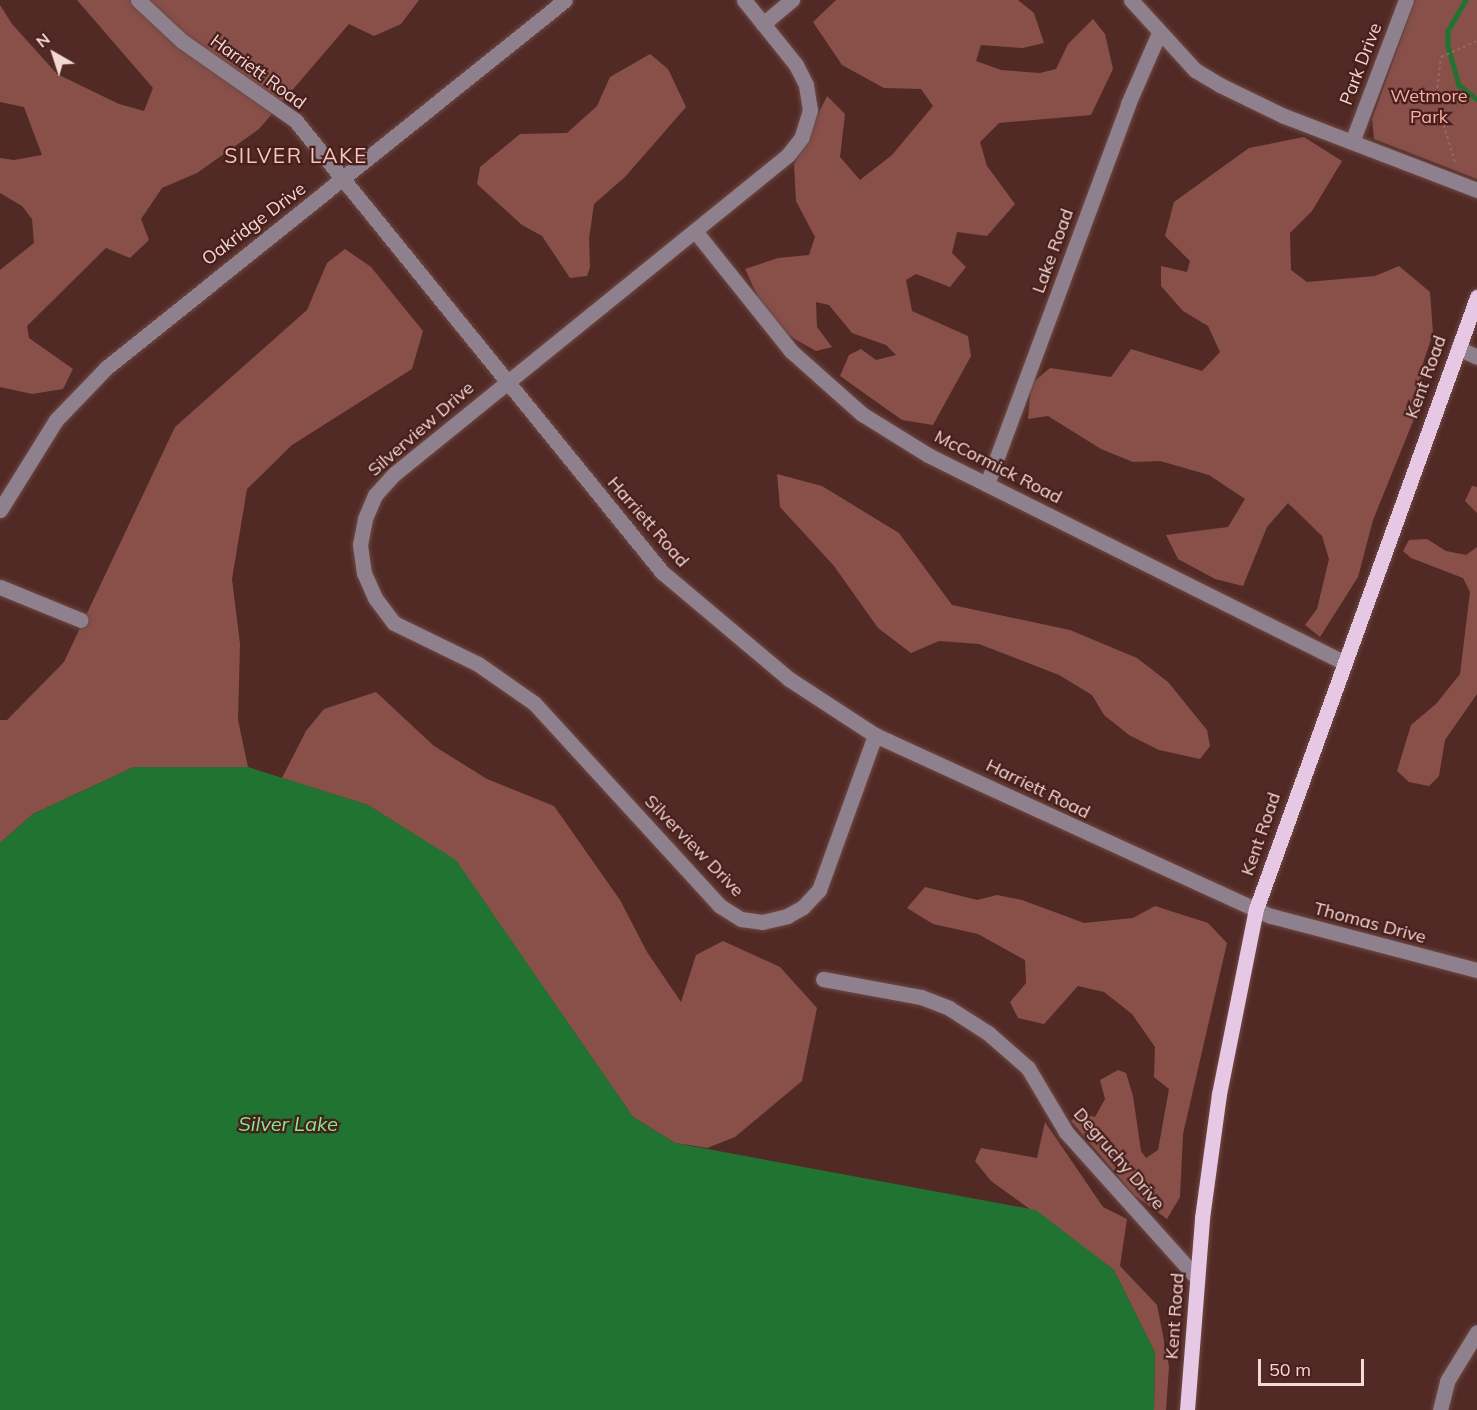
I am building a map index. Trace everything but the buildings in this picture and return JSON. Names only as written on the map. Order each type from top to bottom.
[{"type":"main road","name":"Kent Road","points":[[1187,1410],[1197,1278],[1219,1094],[1256,909],[1342,661],[1458,348],[1471,332],[1477,297]]},
{"type":"street","name":"Harriett Road","points":[[138,0],[182,41],[295,120],[662,572],[780,673],[875,735],[1256,909]]},
{"type":"street","name":"Oakridge Drive","points":[[0,510],[56,420],[99,375],[221,273],[343,180],[565,0]]},
{"type":"street","points":[[744,0],[763,24],[792,0]]},
{"type":"street","points":[[1131,0],[1195,70],[1220,85],[1284,117],[1477,190]]},
{"type":"street","name":"Park Drive","points":[[1352,142],[1406,0]]},
{"type":"street","name":"Silverview Drive","points":[[763,24],[806,85],[809,96],[807,126],[788,155],[419,453],[375,495],[365,519],[360,545],[364,573],[375,598],[394,623],[478,664],[534,703],[720,906],[741,919],[762,922],[787,916],[803,907],[819,890],[875,735]]},
{"type":"street","name":"Lake Road","points":[[987,484],[1128,104],[1159,33]]},
{"type":"street","name":"McCormick Road","points":[[694,231],[791,351],[834,393],[908,443],[1342,661]]},
{"type":"street","points":[[1458,348],[1477,357]]},
{"type":"street","points":[[0,587],[81,620]]},
{"type":"street","name":"Thomas Drive","points":[[1256,909],[1316,930],[1477,970]]},
{"type":"street","name":"Degruchy Drive","points":[[823,979],[921,997],[949,1008],[988,1033],[1028,1068],[1066,1132],[1197,1278]]},
{"type":"street","points":[[1440,1410],[1447,1381],[1477,1332]]},
{"type":"path","points":[[1455,162],[1436,100],[1440,57],[1477,41]]},
{"type":"green space","points":[[77,0],[419,0],[401,24],[374,36],[349,24],[259,129],[197,173],[162,188],[141,219],[149,240],[130,258],[106,248],[27,326],[29,338],[73,369],[63,389],[32,394],[0,387],[0,270],[34,243],[32,219],[22,206],[0,193],[0,158],[14,160],[42,155],[24,107],[0,102],[0,5],[12,24],[57,74],[119,104],[144,111],[153,88]]},
{"type":"green space","points":[[836,0],[1018,0],[1034,13],[1044,43],[1023,48],[981,45],[976,61],[1001,70],[1040,73],[1056,69],[1068,44],[1093,19],[1105,34],[1113,69],[1091,115],[999,123],[980,142],[987,166],[1015,204],[987,236],[957,232],[952,253],[966,267],[950,287],[916,274],[906,280],[912,311],[968,336],[971,356],[933,425],[902,420],[840,376],[849,355],[861,349],[876,360],[896,355],[886,345],[852,333],[829,305],[816,302],[817,327],[832,347],[816,351],[791,337],[763,308],[745,269],[778,258],[809,255],[815,237],[796,201],[794,164],[827,96],[845,114],[840,157],[860,180],[892,155],[933,106],[921,89],[884,88],[842,65],[813,22]]},
{"type":"green space","name":"Wetmore Park","points":[[1415,0],[1477,0],[1477,179],[1374,139],[1372,119]]},
{"type":"green space","points":[[650,54],[668,69],[686,107],[625,177],[594,204],[589,239],[590,267],[587,276],[570,278],[542,236],[522,225],[477,184],[480,167],[520,134],[567,133],[597,106],[610,77]]},
{"type":"green space","points":[[1304,137],[1342,161],[1312,211],[1290,233],[1291,270],[1307,282],[1375,276],[1399,266],[1430,292],[1433,333],[1423,363],[1418,409],[1373,520],[1358,577],[1320,637],[1305,625],[1317,609],[1329,559],[1322,536],[1288,503],[1267,527],[1243,586],[1215,579],[1178,559],[1166,535],[1228,527],[1245,499],[1209,475],[1160,461],[1133,462],[1101,449],[1048,416],[1028,419],[1031,384],[1050,368],[1111,377],[1131,349],[1202,371],[1220,352],[1208,326],[1183,311],[1161,286],[1161,266],[1187,272],[1190,261],[1165,236],[1174,202],[1249,148]]},
{"type":"green space","points":[[345,249],[371,267],[423,331],[412,369],[292,445],[247,489],[232,579],[240,644],[238,720],[248,767],[134,767],[33,814],[0,843],[0,720],[7,720],[64,662],[175,427],[307,310],[327,263]]},
{"type":"green space","points":[[777,474],[822,486],[899,533],[952,605],[1070,630],[1137,658],[1168,682],[1207,730],[1210,746],[1200,759],[1159,750],[1129,735],[1104,715],[1092,695],[1059,675],[979,644],[939,641],[911,653],[878,628],[834,566],[780,507]]},
{"type":"green space","points":[[1472,486],[1477,487],[1477,513],[1465,501]]},
{"type":"green space","points":[[1427,539],[1446,551],[1466,555],[1477,547],[1477,694],[1445,740],[1439,776],[1429,786],[1409,782],[1397,771],[1411,725],[1436,704],[1460,674],[1470,592],[1463,578],[1411,558],[1403,551],[1409,540]]},
{"type":"green space","points":[[376,692],[434,746],[487,779],[554,806],[620,900],[647,952],[681,1002],[696,955],[723,941],[780,967],[817,1008],[802,1081],[735,1137],[707,1148],[675,1143],[633,1117],[456,861],[368,805],[282,778],[306,731],[324,709]]},
{"type":"green space","points":[[925,887],[977,900],[997,895],[1022,900],[1084,923],[1133,918],[1155,906],[1208,923],[1227,943],[1183,1134],[1180,1197],[1167,1219],[1134,1195],[1071,1121],[1079,1113],[1095,1117],[1105,1099],[1100,1080],[1118,1070],[1126,1073],[1133,1096],[1141,1151],[1146,1158],[1158,1150],[1169,1089],[1154,1077],[1155,1047],[1132,1014],[1104,992],[1078,986],[1044,1024],[1018,1018],[1010,1002],[1026,983],[1025,960],[978,934],[933,924],[907,908]]},
{"type":"green space","points":[[1045,1122],[1103,1207],[1127,1219],[1120,1266],[1157,1305],[1169,1366],[1166,1410],[1154,1410],[1155,1353],[1114,1270],[991,1181],[975,1161],[981,1148],[1037,1158]]},
{"type":"water","name":"Silver Lake","points":[[134,767],[248,767],[368,805],[456,860],[633,1117],[675,1143],[1036,1210],[1114,1270],[1155,1353],[1154,1410],[0,1410],[0,843],[33,814]]},
{"type":"waterway","points":[[1466,0],[1448,31],[1448,46],[1459,85],[1477,99]]},
{"type":"district","name":"SILVER LAKE","points":[[296,155]]}]
